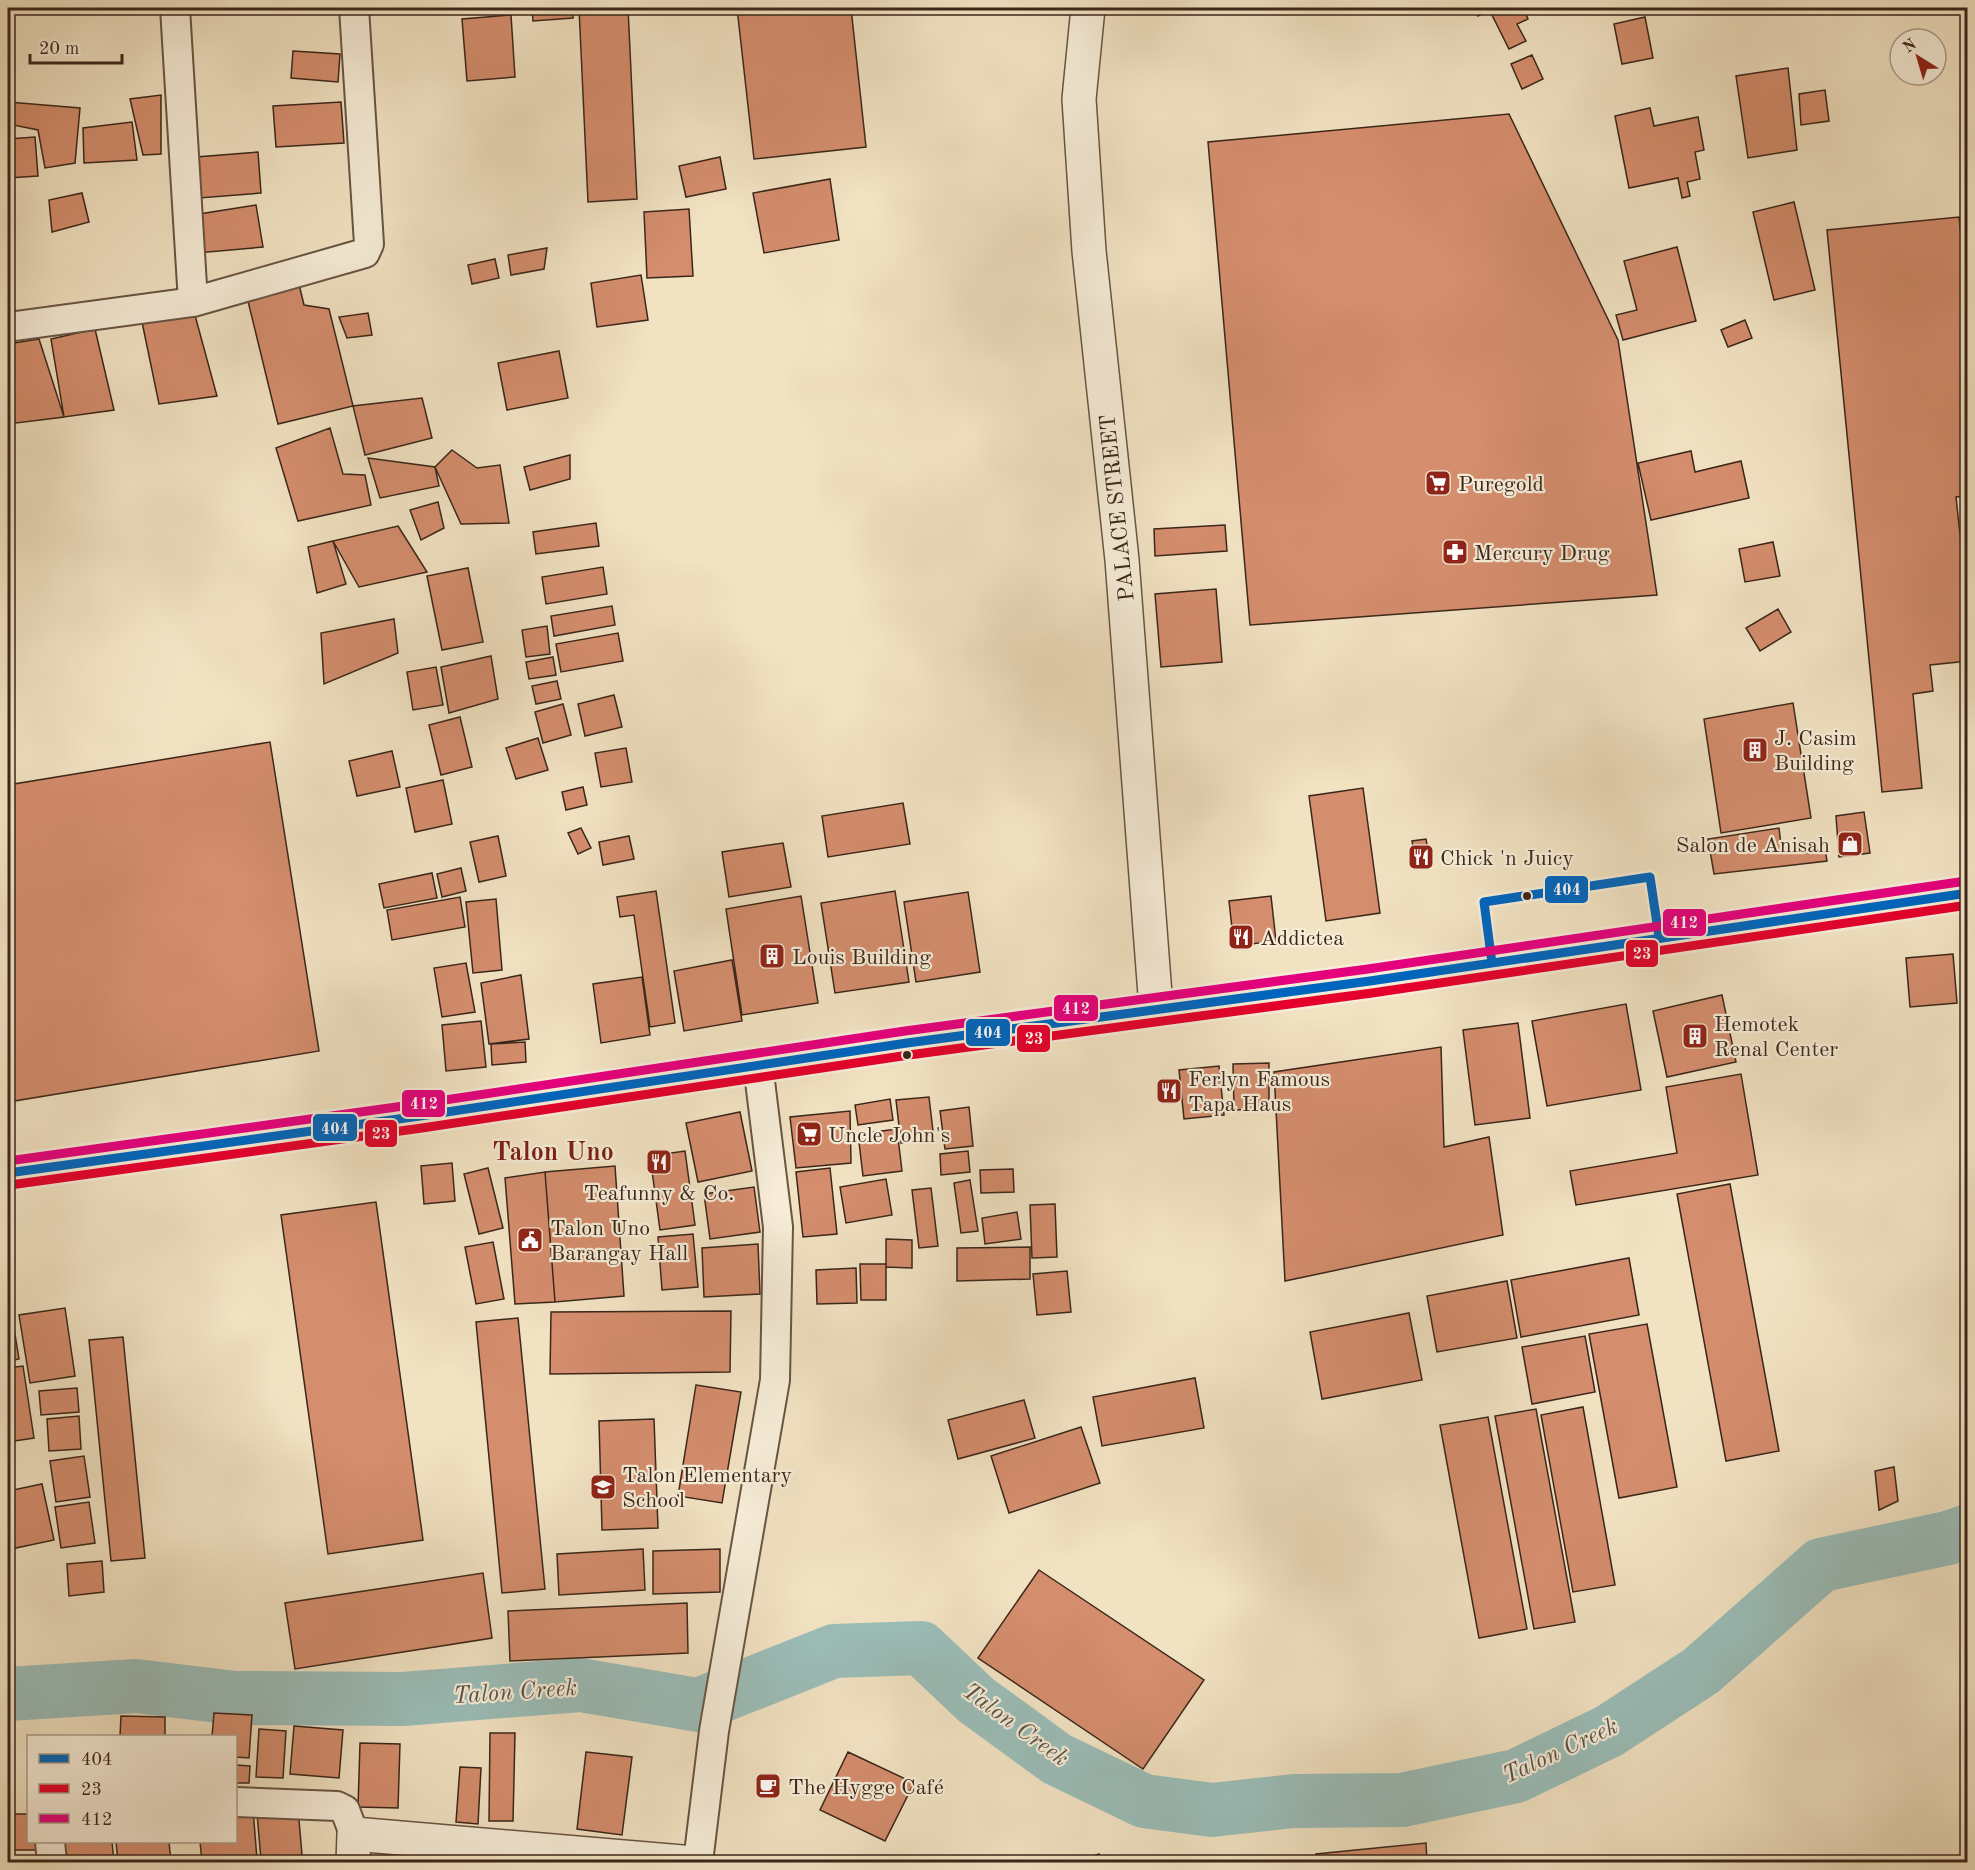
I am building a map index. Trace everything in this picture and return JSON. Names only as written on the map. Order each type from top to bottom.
[{"type":"highway","points":[[8,1173],[1156,1008],[1370,981],[1968,893]]},
{"type":"street","points":[[175,8],[193,302]]},
{"type":"street","points":[[8,327],[193,302],[365,252],[369,244],[354,8]]},
{"type":"street","name":"PALACE STREET","points":[[1088,8],[1079,99],[1089,251],[1122,560],[1156,1008]]},
{"type":"street","points":[[698,1863],[714,1731],[776,1380],[778,1227],[758,1065]]},
{"type":"street","points":[[237,1802],[337,1806],[345,1810],[353,1848],[682,1863]]},
{"type":"street","points":[[50,1843],[52,1863]]},
{"type":"building","points":[[458,8],[506,8],[458,12]]},
{"type":"building","points":[[532,8],[573,8],[573,18],[533,21]]},
{"type":"building","points":[[579,8],[628,8],[637,199],[588,202]]},
{"type":"building","points":[[737,8],[851,8],[866,147],[754,159]]},
{"type":"building","points":[[1473,8],[1494,8],[1478,16]]},
{"type":"building","points":[[1501,8],[1523,8],[1528,19],[1517,24],[1526,41],[1509,49],[1491,13]]},
{"type":"building","points":[[511,15],[515,77],[467,81],[462,19]]},
{"type":"building","points":[[1645,17],[1653,58],[1622,64],[1614,24]]},
{"type":"building","points":[[293,51],[340,54],[338,82],[291,78]]},
{"type":"building","points":[[1532,55],[1543,79],[1522,89],[1511,64]]},
{"type":"building","points":[[1788,68],[1797,150],[1748,158],[1736,76]]},
{"type":"building","points":[[1825,90],[1829,121],[1801,125],[1799,94]]},
{"type":"building","points":[[161,95],[161,154],[143,155],[130,99]]},
{"type":"building","points":[[8,102],[80,108],[75,163],[45,168],[38,130],[8,124]]},
{"type":"building","points":[[341,102],[344,143],[276,147],[273,106]]},
{"type":"building","points":[[1650,108],[1654,126],[1698,117],[1704,150],[1695,152],[1700,179],[1687,182],[1690,196],[1682,198],[1678,178],[1629,188],[1615,116]]},
{"type":"building","name":"Puregold","points":[[1509,114],[1618,340],[1657,595],[1250,625],[1208,142]]},
{"type":"building","points":[[132,122],[137,160],[84,163],[83,128]]},
{"type":"building","points":[[35,137],[38,176],[8,178],[8,139]]},
{"type":"building","points":[[258,152],[261,193],[199,198],[196,157]]},
{"type":"building","points":[[720,157],[726,189],[686,197],[679,166]]},
{"type":"building","points":[[830,179],[839,240],[764,253],[753,193]]},
{"type":"building","points":[[82,193],[89,222],[52,232],[49,200]]},
{"type":"building","points":[[1794,202],[1815,290],[1774,300],[1753,212]]},
{"type":"building","points":[[256,205],[263,247],[197,253],[193,215]]},
{"type":"building","points":[[689,209],[693,276],[647,278],[644,212]]},
{"type":"building","points":[[1959,217],[1968,303],[1968,496],[1956,497],[1968,609],[1968,661],[1930,665],[1933,691],[1913,694],[1922,788],[1882,792],[1827,230]]},
{"type":"building","points":[[1677,247],[1696,321],[1623,340],[1616,315],[1637,310],[1624,261]]},
{"type":"building","points":[[547,248],[544,269],[511,275],[508,255]]},
{"type":"building","points":[[495,259],[499,278],[472,284],[468,265]]},
{"type":"building","points":[[641,275],[648,320],[597,327],[591,283]]},
{"type":"building","points":[[298,280],[304,305],[329,309],[353,406],[278,424],[246,293]]},
{"type":"building","points":[[193,308],[217,396],[159,404],[142,322]]},
{"type":"building","points":[[368,313],[372,335],[347,338],[339,317]]},
{"type":"building","points":[[1745,320],[1752,338],[1728,347],[1721,330]]},
{"type":"building","points":[[95,329],[114,410],[64,417],[51,339]]},
{"type":"building","points":[[39,339],[64,417],[8,424],[8,344]]},
{"type":"building","points":[[559,351],[568,398],[507,410],[498,363]]},
{"type":"building","points":[[422,398],[432,438],[365,455],[353,406]]},
{"type":"building","points":[[330,428],[343,474],[365,475],[371,505],[298,521],[276,448]]},
{"type":"building","points":[[452,450],[477,468],[500,465],[509,523],[461,524],[435,467]]},
{"type":"building","points":[[1691,451],[1695,472],[1741,461],[1749,498],[1651,520],[1638,463]]},
{"type":"building","points":[[570,455],[570,479],[530,490],[524,467]]},
{"type":"building","points":[[368,458],[435,467],[439,486],[380,498]]},
{"type":"building","points":[[438,502],[444,528],[421,540],[410,510]]},
{"type":"building","points":[[596,523],[599,546],[536,554],[533,532]]},
{"type":"building","points":[[1225,525],[1227,551],[1155,556],[1154,529]]},
{"type":"building","points":[[398,526],[427,572],[359,587],[333,541]]},
{"type":"building","points":[[333,541],[346,584],[317,593],[308,547]]},
{"type":"building","points":[[1773,542],[1780,576],[1745,582],[1739,549]]},
{"type":"building","points":[[603,567],[607,594],[546,604],[542,577]]},
{"type":"building","points":[[468,568],[483,642],[442,650],[427,576]]},
{"type":"building","points":[[1216,589],[1222,662],[1161,667],[1155,594]]},
{"type":"building","points":[[612,606],[615,625],[554,636],[551,616]]},
{"type":"building","points":[[1778,609],[1791,632],[1760,651],[1746,628]]},
{"type":"building","points":[[394,619],[398,653],[324,684],[321,633]]},
{"type":"building","points":[[547,626],[550,654],[526,657],[522,630]]},
{"type":"building","points":[[618,633],[623,661],[561,672],[556,644]]},
{"type":"building","points":[[491,656],[498,699],[449,713],[441,667]]},
{"type":"building","points":[[553,657],[556,675],[529,679],[526,662]]},
{"type":"building","points":[[436,667],[443,705],[413,710],[407,672]]},
{"type":"building","points":[[557,681],[561,699],[536,704],[532,686]]},
{"type":"building","points":[[614,695],[622,727],[585,736],[578,704]]},
{"type":"building","name":"J. Casim Building","points":[[1793,703],[1811,818],[1721,833],[1704,719]]},
{"type":"building","points":[[563,704],[571,735],[543,743],[535,712]]},
{"type":"building","points":[[460,717],[472,767],[441,775],[429,725]]},
{"type":"building","points":[[538,738],[548,770],[516,779],[506,748]]},
{"type":"building","points":[[270,742],[319,1051],[8,1102],[8,785]]},
{"type":"building","points":[[626,748],[632,782],[601,787],[595,753]]},
{"type":"building","points":[[392,751],[400,787],[357,796],[349,761]]},
{"type":"building","points":[[443,780],[452,824],[415,832],[406,788]]},
{"type":"building","points":[[583,787],[587,805],[566,810],[562,792]]},
{"type":"building","points":[[1363,788],[1380,913],[1326,921],[1309,796]]},
{"type":"building","points":[[903,803],[910,844],[828,857],[822,816]]},
{"type":"building","points":[[1864,812],[1870,853],[1839,857],[1836,816]]},
{"type":"building","points":[[581,828],[591,848],[578,854],[568,833]]},
{"type":"building","points":[[1779,828],[1782,853],[1825,849],[1827,861],[1714,874],[1708,839]]},
{"type":"building","points":[[498,836],[506,876],[479,882],[470,842]]},
{"type":"building","points":[[629,836],[634,859],[603,865],[599,842]]},
{"type":"building","points":[[1426,839],[1430,863],[1416,865],[1412,841]]},
{"type":"building","points":[[783,843],[791,887],[729,897],[722,852]]},
{"type":"building","points":[[461,868],[466,891],[442,897],[437,874]]},
{"type":"building","points":[[432,873],[437,898],[384,908],[379,884]]},
{"type":"building","points":[[656,891],[675,1023],[650,1027],[634,915],[620,917],[617,897]]},
{"type":"building","points":[[895,891],[909,982],[835,993],[821,903]]},
{"type":"building","points":[[968,892],[980,972],[916,982],[904,902]]},
{"type":"building","name":"Louis Building","points":[[801,896],[818,1003],[742,1015],[726,909]]},
{"type":"building","points":[[1271,896],[1276,941],[1234,946],[1229,901]]},
{"type":"building","points":[[460,897],[465,927],[392,940],[387,910]]},
{"type":"building","points":[[496,899],[502,970],[473,973],[466,902]]},
{"type":"building","points":[[1953,954],[1957,1003],[1910,1007],[1906,958]]},
{"type":"building","points":[[732,960],[742,1021],[684,1031],[674,971]]},
{"type":"building","points":[[466,963],[475,1012],[442,1017],[434,968]]},
{"type":"building","points":[[521,975],[529,1039],[489,1044],[481,983]]},
{"type":"building","points":[[642,977],[650,1035],[601,1043],[593,984]]},
{"type":"building","name":"Hemotek Renal Center","points":[[1722,995],[1736,1062],[1667,1077],[1653,1011]]},
{"type":"building","points":[[1626,1004],[1641,1090],[1547,1106],[1532,1021]]},
{"type":"building","points":[[481,1021],[486,1067],[446,1071],[442,1025]]},
{"type":"building","points":[[1518,1023],[1530,1118],[1475,1125],[1463,1030]]},
{"type":"building","points":[[525,1042],[526,1062],[492,1065],[491,1044]]},
{"type":"building","points":[[1441,1047],[1444,1147],[1489,1137],[1503,1235],[1285,1281],[1274,1072]]},
{"type":"building","points":[[1269,1063],[1269,1109],[1234,1110],[1233,1064]]},
{"type":"building","points":[[1219,1066],[1224,1115],[1184,1119],[1179,1070]]},
{"type":"building","points":[[1741,1074],[1758,1175],[1576,1205],[1570,1171],[1677,1153],[1666,1087]]},
{"type":"building","points":[[929,1097],[934,1140],[901,1143],[896,1100]]},
{"type":"building","points":[[890,1099],[893,1120],[858,1125],[855,1105]]},
{"type":"building","points":[[969,1107],[973,1146],[945,1149],[940,1111]]},
{"type":"building","points":[[850,1111],[851,1163],[796,1168],[790,1117]]},
{"type":"building","points":[[740,1112],[752,1171],[698,1182],[686,1123]]},
{"type":"building","points":[[897,1129],[902,1171],[863,1176],[858,1134]]},
{"type":"building","points":[[685,1151],[695,1225],[660,1230],[650,1156]]},
{"type":"building","points":[[968,1151],[970,1172],[941,1175],[940,1154]]},
{"type":"building","points":[[452,1163],[455,1201],[424,1204],[421,1166]]},
{"type":"building","points":[[615,1166],[624,1296],[555,1302],[545,1172]]},
{"type":"building","points":[[488,1168],[503,1228],[479,1234],[464,1174]]},
{"type":"building","points":[[830,1168],[837,1234],[803,1237],[796,1172]]},
{"type":"building","points":[[1013,1169],[1014,1192],[981,1193],[980,1170]]},
{"type":"building","name":"Talon Uno Barangay Hall","points":[[545,1172],[555,1302],[515,1304],[505,1178]]},
{"type":"building","points":[[886,1179],[892,1215],[846,1223],[840,1187]]},
{"type":"building","points":[[970,1180],[978,1231],[961,1233],[954,1183]]},
{"type":"building","points":[[1730,1184],[1779,1451],[1726,1461],[1677,1194]]},
{"type":"building","points":[[754,1187],[760,1232],[710,1239],[704,1194]]},
{"type":"building","points":[[931,1188],[938,1246],[919,1248],[912,1190]]},
{"type":"building","points":[[376,1202],[423,1540],[328,1554],[281,1215]]},
{"type":"building","points":[[1055,1204],[1057,1257],[1032,1258],[1030,1205]]},
{"type":"building","points":[[1017,1212],[1021,1239],[985,1244],[982,1218]]},
{"type":"building","points":[[693,1234],[698,1287],[662,1290],[658,1237]]},
{"type":"building","points":[[886,1239],[912,1240],[912,1268],[886,1267]]},
{"type":"building","points":[[493,1242],[504,1299],[476,1304],[465,1247]]},
{"type":"building","points":[[758,1244],[760,1294],[704,1297],[702,1248]]},
{"type":"building","points":[[1030,1247],[1030,1279],[957,1281],[957,1248]]},
{"type":"building","points":[[1629,1258],[1639,1315],[1521,1337],[1511,1280]]},
{"type":"building","points":[[860,1264],[886,1264],[886,1300],[861,1300]]},
{"type":"building","points":[[856,1268],[857,1303],[817,1304],[816,1270]]},
{"type":"building","points":[[1067,1271],[1071,1312],[1037,1315],[1033,1274]]},
{"type":"building","points":[[1507,1281],[1517,1338],[1437,1352],[1427,1296]]},
{"type":"building","points":[[65,1308],[75,1376],[30,1383],[19,1315]]},
{"type":"building","points":[[8,1310],[11,1310],[19,1359],[8,1361]]},
{"type":"building","points":[[731,1311],[730,1372],[550,1374],[551,1312]]},
{"type":"building","points":[[1409,1313],[1422,1380],[1322,1399],[1310,1332]]},
{"type":"building","points":[[518,1318],[545,1589],[502,1593],[476,1322]]},
{"type":"building","points":[[1647,1324],[1677,1487],[1619,1498],[1589,1334]]},
{"type":"building","points":[[1585,1336],[1595,1392],[1532,1404],[1522,1347]]},
{"type":"building","points":[[123,1337],[145,1558],[111,1561],[89,1340]]},
{"type":"building","points":[[23,1366],[34,1438],[8,1442],[8,1368]]},
{"type":"building","points":[[1195,1378],[1204,1428],[1102,1446],[1093,1397]]},
{"type":"building","points":[[696,1385],[741,1392],[722,1503],[678,1496]]},
{"type":"building","points":[[77,1388],[79,1412],[41,1415],[39,1391]]},
{"type":"building","points":[[1024,1400],[1035,1438],[958,1459],[948,1420]]},
{"type":"building","points":[[1583,1407],[1615,1585],[1573,1592],[1541,1415]]},
{"type":"building","points":[[1536,1409],[1575,1622],[1534,1629],[1495,1416]]},
{"type":"building","points":[[79,1416],[81,1449],[49,1451],[47,1419]]},
{"type":"building","points":[[1488,1417],[1527,1629],[1479,1638],[1440,1425]]},
{"type":"building","points":[[654,1419],[658,1528],[602,1530],[599,1421]]},
{"type":"building","points":[[1081,1427],[1100,1483],[1009,1513],[991,1456]]},
{"type":"building","points":[[1968,1430],[1968,1454],[1966,1455],[1963,1432]]},
{"type":"building","points":[[84,1456],[90,1497],[56,1502],[50,1461]]},
{"type":"building","points":[[1894,1467],[1898,1501],[1879,1510],[1875,1471]]},
{"type":"building","points":[[42,1484],[54,1540],[11,1549],[8,1534],[8,1491]]},
{"type":"building","points":[[89,1502],[95,1543],[61,1548],[55,1507]]},
{"type":"building","points":[[643,1549],[645,1590],[559,1595],[557,1554]]},
{"type":"building","points":[[720,1549],[720,1592],[653,1594],[653,1551]]},
{"type":"building","points":[[102,1561],[104,1592],[69,1596],[67,1564]]},
{"type":"building","points":[[1039,1570],[1204,1680],[1143,1769],[978,1658]]},
{"type":"building","points":[[483,1573],[492,1638],[295,1669],[285,1603]]},
{"type":"building","points":[[687,1603],[688,1653],[510,1661],[508,1611]]},
{"type":"building","points":[[214,1713],[252,1715],[249,1758],[237,1757],[237,1735],[212,1735]]},
{"type":"building","points":[[121,1716],[165,1717],[165,1735],[120,1735]]},
{"type":"building","points":[[294,1726],[343,1730],[339,1778],[290,1774]]},
{"type":"building","points":[[259,1729],[286,1731],[283,1778],[256,1777]]},
{"type":"building","points":[[490,1733],[515,1733],[513,1821],[489,1821]]},
{"type":"building","points":[[360,1743],[400,1744],[398,1808],[358,1807]]},
{"type":"building","points":[[586,1752],[632,1757],[622,1835],[577,1829]]},
{"type":"building","points":[[848,1752],[914,1783],[885,1841],[820,1810]]},
{"type":"building","points":[[237,1765],[250,1766],[249,1783],[237,1783]]},
{"type":"building","points":[[460,1767],[481,1768],[478,1824],[456,1822]]},
{"type":"building","points":[[298,1809],[302,1855],[261,1860],[257,1813]]},
{"type":"building","points":[[253,1810],[257,1859],[202,1862],[200,1843],[237,1843],[237,1812]]},
{"type":"building","points":[[8,1814],[27,1814],[27,1843],[41,1843],[41,1850],[8,1850]]},
{"type":"building","points":[[64,1843],[112,1843],[114,1862],[66,1862]]},
{"type":"building","points":[[116,1843],[169,1843],[171,1862],[118,1862]]},
{"type":"building","points":[[1426,1843],[1427,1862],[1317,1862],[1316,1854]]},
{"type":"building","points":[[384,1849],[449,1850],[448,1862],[383,1862]]},
{"type":"building","points":[[1099,1854],[1102,1862],[1075,1862]]},
{"type":"building","points":[[293,1859],[294,1862],[262,1862]]},
{"type":"waterway","name":"Talon Creek","points":[[8,1694],[136,1686],[235,1698],[403,1699],[580,1685],[698,1705],[834,1651],[921,1648],[976,1700],[1057,1759],[1144,1801],[1212,1810],[1294,1801],[1402,1800],[1516,1776],[1609,1731],[1701,1671],[1821,1565],[1948,1538],[1968,1531]]},
{"type":"transit line","name":"404","points":[[1492,963],[1484,902],[1650,877],[1659,937]]},
{"type":"transit line","name":"412","points":[[8,1161],[418,1104],[905,1031],[1368,969],[1966,881]]},
{"type":"transit line","name":"404","points":[[8,1173],[420,1116],[907,1043],[1370,981],[1968,893]]},
{"type":"transit line","name":"23","points":[[10,1185],[422,1128],[909,1055],[1372,993],[1968,905]]},
{"type":"place","name":"Puregold","points":[[1438,483]]},
{"type":"place","name":"Mercury Drug","points":[[1455,552]]},
{"type":"place","name":"J. Casim Building","points":[[1755,750]]},
{"type":"place","name":"Salon de Anisah","points":[[1850,844]]},
{"type":"place","name":"Chick 'n Juicy","points":[[1421,857]]},
{"type":"place","name":"Addictea","points":[[1241,937]]},
{"type":"place","name":"Louis Building","points":[[772,956]]},
{"type":"place","name":"Hemotek Renal Center","points":[[1695,1036]]},
{"type":"place","name":"Ferlyn Famous Tapa Haus","points":[[1169,1091]]},
{"type":"place","name":"Uncle John's","points":[[809,1134]]},
{"type":"place","name":"Teafunny & Co.","points":[[659,1162]]},
{"type":"place","name":"Talon Uno Barangay Hall","points":[[530,1240]]},
{"type":"place","name":"Talon Elementary School","points":[[603,1487]]},
{"type":"place","name":"The Hygge Café","points":[[768,1786]]},
{"type":"district","name":"Talon Uno","points":[[553,1151]]}]
